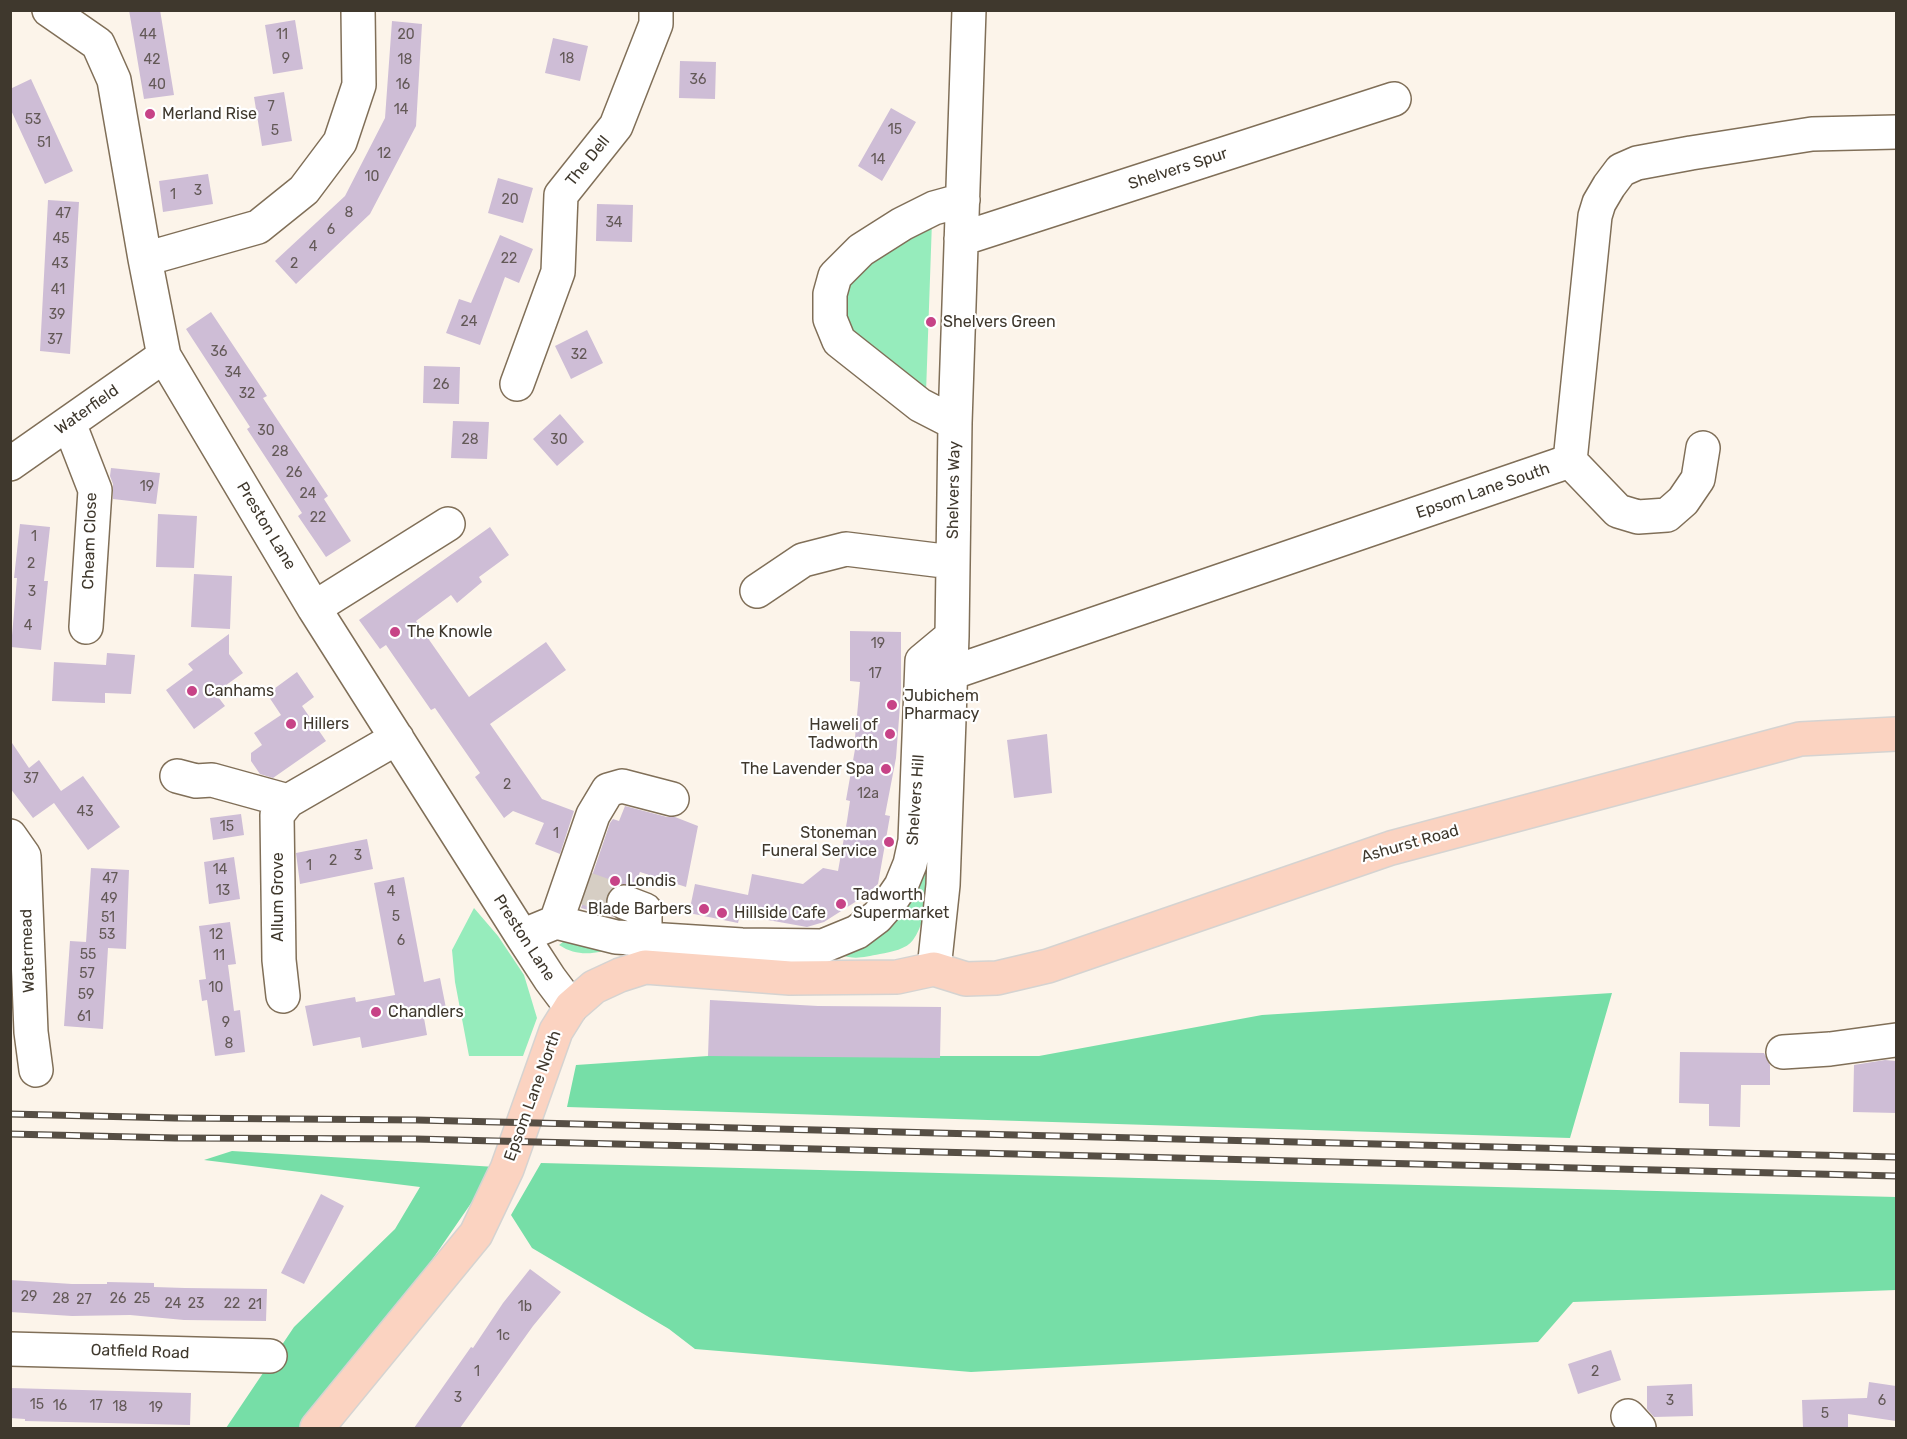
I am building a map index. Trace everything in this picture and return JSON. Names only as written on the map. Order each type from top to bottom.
[{"type":"main road","name":"Ashurst Road","points":[[934,969],[966,979],[997,978],[1048,966],[1403,844],[1800,739],[1896,734]]},
{"type":"main road","name":"Epsom Lane North","points":[[317,1428],[476,1234],[507,1169],[556,1031],[571,1006],[594,987],[620,975],[646,953],[790,978],[897,977],[934,969]]},
{"type":"street","points":[[145,259],[258,227],[304,190],[340,141],[359,85],[358,10]]},
{"type":"street","name":"The Dell","points":[[517,384],[558,272],[561,195],[616,126],[656,24],[656,10]]},
{"type":"street","name":"Shelvers Way","points":[[934,969],[944,885],[952,636],[955,423],[969,10]]},
{"type":"street","name":"Preston Lane","points":[[61,14],[98,44],[114,80],[164,356],[314,608],[522,936],[571,1006]]},
{"type":"street","name":"Shelvers Spur","points":[[961,239],[1394,99]]},
{"type":"street","name":"Epsom Lane South","points":[[951,673],[1570,461],[1595,216],[1599,203],[1621,170],[1636,163],[1812,134],[1896,132]]},
{"type":"street","points":[[955,423],[920,405],[839,341],[830,319],[830,294],[835,276],[861,250],[934,208],[963,200]]},
{"type":"street","name":"Waterfield","points":[[15,452],[69,423],[164,356]]},
{"type":"street","name":"Cheam Close","points":[[69,423],[94,490],[86,627]]},
{"type":"street","points":[[1570,461],[1618,511],[1638,517],[1667,515],[1683,501],[1698,479],[1703,448]]},
{"type":"street","points":[[314,608],[448,524]]},
{"type":"street","points":[[758,591],[803,560],[846,549],[952,562]]},
{"type":"street","name":"Shelvers Hill","points":[[556,921],[616,937],[646,953],[823,946],[857,933],[877,917],[901,886],[910,864],[915,841],[922,661],[952,636]]},
{"type":"street","points":[[177,776],[195,782],[212,780],[288,801],[397,738]]},
{"type":"street","points":[[522,936],[556,921],[573,888],[593,815],[608,790],[622,786],[672,799]]},
{"type":"street","name":"Allum Grove","points":[[283,996],[279,960],[278,815],[288,801]]},
{"type":"street","name":"Watermead","points":[[10,836],[24,856],[31,1032],[36,1070]]},
{"type":"street","points":[[624,902],[645,910],[646,953]]},
{"type":"street","points":[[1783,1052],[1830,1049],[1896,1040]]},
{"type":"street","name":"Oatfield Road","points":[[10,1349],[270,1356]]},
{"type":"green space","name":"Shelvers Green","points":[[932,221],[926,393],[848,339],[842,291],[852,273]]},
{"type":"green space","points":[[931,827],[927,901],[924,916],[913,940],[903,948],[860,958],[840,955]]},
{"type":"green space","points":[[474,908],[498,936],[524,975],[537,1018],[523,1056],[469,1056],[455,982],[452,950]]},
{"type":"green space","points":[[568,938],[618,948],[595,953],[574,952],[559,945]]},
{"type":"green space","points":[[1612,993],[1570,1138],[567,1107],[576,1065],[708,1056],[1039,1056],[1262,1015]]},
{"type":"green space","points":[[232,1151],[496,1167],[401,1305],[300,1428],[226,1428],[294,1327],[395,1229],[420,1187],[204,1160]]},
{"type":"green space","points":[[541,1163],[1896,1197],[1896,1290],[1573,1302],[1538,1342],[971,1372],[695,1349],[669,1329],[532,1248],[511,1215]]},
{"type":"building","points":[[129,10],[160,10],[174,95],[144,99]]},
{"type":"building","points":[[295,20],[303,69],[273,74],[265,25]]},
{"type":"building","points":[[392,21],[422,24],[416,126],[370,214],[296,284],[275,261],[345,196],[385,118]]},
{"type":"building","points":[[553,38],[588,46],[580,81],[545,73]]},
{"type":"building","points":[[680,61],[716,62],[715,99],[679,98]]},
{"type":"building","points":[[31,79],[73,171],[45,184],[10,108],[10,89]]},
{"type":"building","points":[[284,92],[292,141],[262,146],[254,97]]},
{"type":"building","points":[[891,108],[916,122],[882,181],[858,166]]},
{"type":"building","points":[[208,174],[213,204],[163,212],[159,181]]},
{"type":"building","points":[[498,178],[533,188],[523,223],[488,213]]},
{"type":"building","points":[[48,200],[79,202],[70,354],[40,351]]},
{"type":"building","points":[[597,204],[633,205],[632,242],[596,241]]},
{"type":"building","points":[[500,235],[533,249],[519,283],[505,277],[480,345],[446,333],[459,299],[471,303]]},
{"type":"building","points":[[211,312],[267,396],[263,398],[328,496],[324,499],[351,541],[326,557],[298,516],[302,513],[247,429],[250,427],[186,329]]},
{"type":"building","points":[[587,330],[603,363],[571,379],[555,346]]},
{"type":"building","points":[[424,366],[460,367],[459,404],[423,403]]},
{"type":"building","points":[[560,414],[584,442],[557,466],[533,439]]},
{"type":"building","points":[[453,421],[489,422],[487,459],[451,458]]},
{"type":"building","points":[[111,468],[160,473],[156,504],[113,499]]},
{"type":"building","points":[[158,514],[197,516],[194,568],[156,567]]},
{"type":"building","points":[[20,524],[50,527],[44,581],[48,581],[41,650],[11,647],[17,578],[14,578]]},
{"type":"building","name":"The Knowle","points":[[490,527],[509,555],[479,577],[482,582],[457,603],[451,595],[416,621],[469,697],[546,642],[566,670],[490,724],[542,799],[574,811],[560,854],[535,844],[544,823],[513,811],[504,818],[475,777],[480,773],[435,708],[431,710],[386,645],[380,649],[359,620]]},
{"type":"building","points":[[194,574],[232,576],[230,629],[191,627]]},
{"type":"building","points":[[850,631],[901,632],[901,692],[896,758],[885,815],[890,816],[878,884],[863,897],[824,922],[807,927],[740,915],[738,923],[689,913],[695,884],[748,895],[752,874],[803,884],[823,868],[838,871],[850,801],[846,800],[857,738],[855,738],[860,682],[850,681]]},
{"type":"building","name":"Canhams","points":[[229,634],[229,654],[243,673],[215,693],[225,706],[194,729],[166,690],[193,670],[188,664]]},
{"type":"building","points":[[107,653],[135,655],[131,694],[105,693],[105,703],[52,701],[54,662],[106,665]]},
{"type":"building","name":"Hillers","points":[[297,672],[314,697],[302,706],[326,741],[273,778],[260,774],[251,761],[251,753],[262,745],[254,733],[281,715],[267,694]]},
{"type":"building","points":[[1047,734],[1052,793],[1014,798],[1007,740]]},
{"type":"building","points":[[10,740],[29,768],[39,760],[61,791],[83,776],[120,827],[88,850],[54,803],[33,818],[10,788]]},
{"type":"building","points":[[625,806],[675,817],[698,826],[686,887],[640,872],[634,886],[620,884],[613,887],[607,895],[606,906],[614,917],[581,908],[610,823],[613,819],[619,821]]},
{"type":"building","points":[[241,814],[244,835],[213,840],[210,818]]},
{"type":"building","points":[[367,839],[373,869],[300,884],[296,853]]},
{"type":"building","points":[[234,857],[240,899],[209,904],[204,862]]},
{"type":"building","points":[[91,868],[129,870],[126,949],[108,948],[103,1029],[64,1026],[70,941],[86,942]]},
{"type":"building","name":"Chandlers","points":[[404,877],[424,982],[440,978],[447,1013],[424,1018],[427,1035],[362,1048],[360,1037],[313,1046],[305,1006],[355,997],[356,1002],[395,995],[374,883]]},
{"type":"building","points":[[230,922],[236,964],[228,965],[234,1011],[240,1010],[245,1052],[215,1056],[207,1000],[202,1001],[199,980],[206,979],[199,926]]},
{"type":"building","points":[[710,1000],[818,1006],[941,1007],[940,1058],[708,1056]]},
{"type":"building","points":[[1680,1052],[1764,1053],[1770,1065],[1770,1085],[1741,1085],[1740,1127],[1709,1126],[1709,1104],[1679,1103]]},
{"type":"building","points":[[1885,1060],[1896,1061],[1896,1113],[1853,1112],[1854,1065]]},
{"type":"building","points":[[321,1194],[344,1206],[304,1284],[281,1273]]},
{"type":"building","points":[[530,1269],[561,1292],[533,1326],[460,1428],[414,1428],[503,1303]]},
{"type":"building","points":[[10,1280],[72,1284],[154,1283],[154,1287],[267,1289],[266,1321],[184,1320],[130,1315],[72,1316],[10,1312]]},
{"type":"building","points":[[1611,1350],[1621,1380],[1578,1394],[1568,1364]]},
{"type":"building","points":[[1869,1382],[1896,1386],[1896,1421],[1848,1414],[1848,1428],[1803,1428],[1802,1400],[1867,1398]]},
{"type":"building","points":[[1692,1384],[1693,1416],[1654,1417],[1647,1409],[1647,1386]]},
{"type":"building","points":[[10,1388],[191,1393],[190,1425],[25,1421],[25,1419],[10,1418]]},
{"type":"tunnel","points":[[579,886],[624,902]]},
{"type":"railway","points":[[10,1114],[417,1120],[1896,1157]]},
{"type":"railway","points":[[10,1134],[175,1138],[416,1139],[1896,1176]]},
{"type":"place","name":"Merland Rise","points":[[150,114]]},
{"type":"place","name":"Shelvers Green","points":[[931,322]]},
{"type":"place","name":"The Knowle","points":[[395,632]]},
{"type":"place","name":"Canhams","points":[[192,691]]},
{"type":"place","name":"Jubichem Pharmacy","points":[[892,705]]},
{"type":"place","name":"Hillers","points":[[291,724]]},
{"type":"place","name":"Haweli of Tadworth","points":[[890,734]]},
{"type":"place","name":"The Lavender Spa","points":[[886,769]]},
{"type":"place","name":"Stoneman Funeral Service","points":[[889,842]]},
{"type":"place","name":"Londis","points":[[615,881]]},
{"type":"place","name":"Tadworth Supermarket","points":[[841,904]]},
{"type":"place","name":"Blade Barbers","points":[[704,909]]},
{"type":"place","name":"Hillside Cafe","points":[[722,913]]},
{"type":"place","name":"Chandlers","points":[[376,1012]]}]
